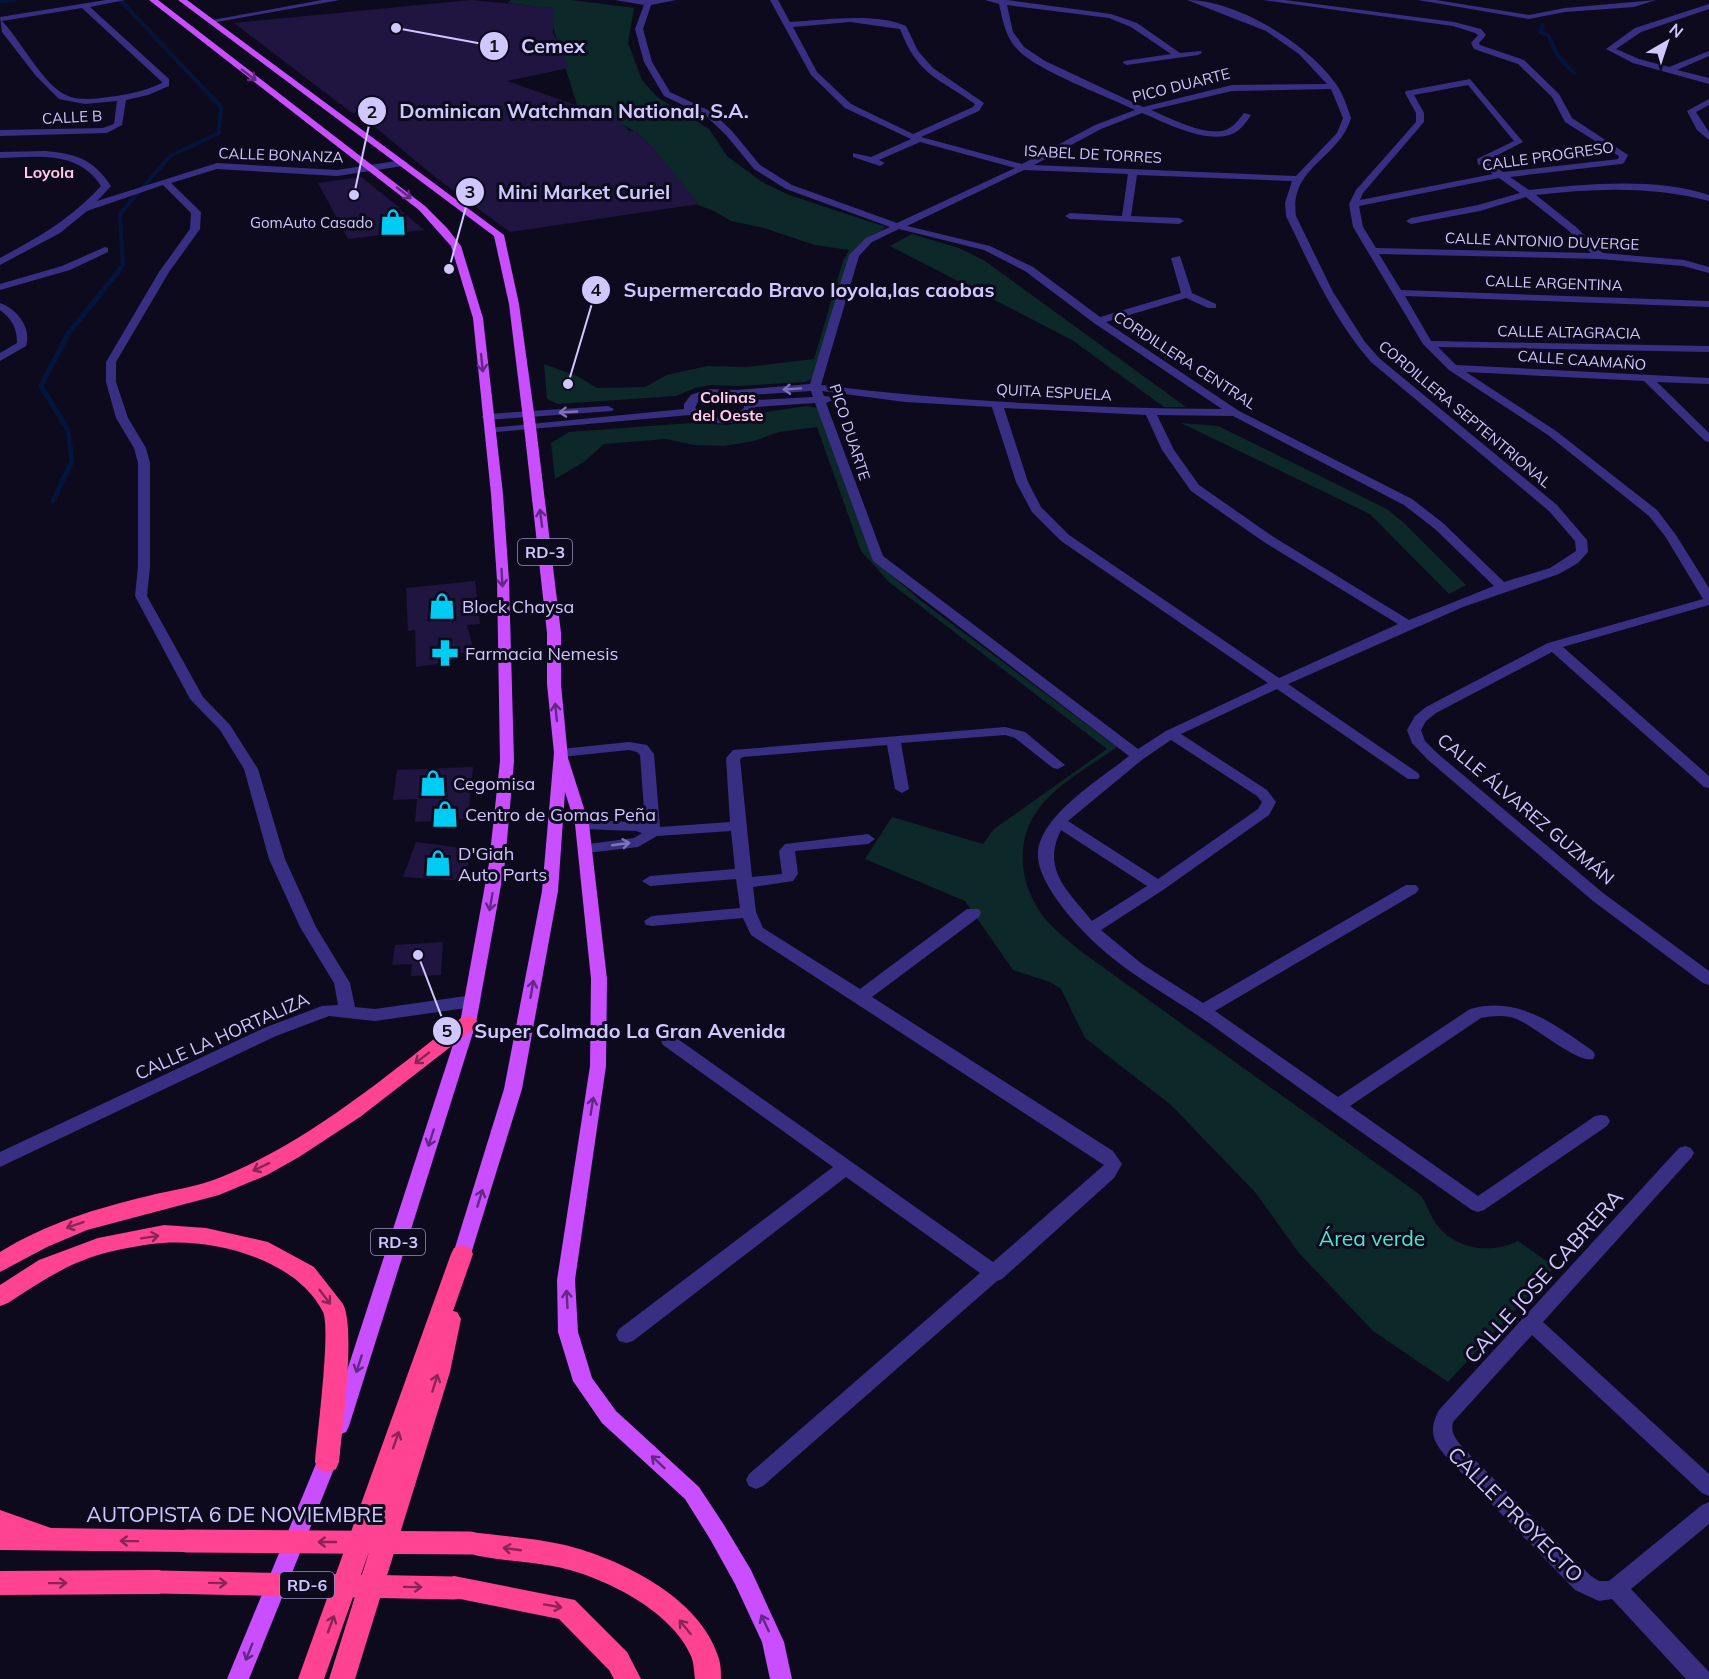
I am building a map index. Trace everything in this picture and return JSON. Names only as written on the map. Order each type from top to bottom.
[{"type":"highway","points":[[0,1263],[71,1226],[225,1184],[281,1158],[366,1102],[468,1023]]},
{"type":"highway","points":[[0,1297],[47,1266],[106,1244],[164,1234],[206,1237],[260,1248],[306,1273],[335,1311],[337,1341],[327,1462]]},
{"type":"highway","name":"RD-3","points":[[311,1679],[462,1254]]},
{"type":"highway","points":[[342,1679],[438,1372],[462,1254]]},
{"type":"highway","points":[[0,1521],[60,1540]]},
{"type":"highway","name":"AUTOPISTA 6 DE NOVIEMBRE","points":[[0,1539],[470,1543],[567,1557],[618,1576],[663,1602],[686,1627],[705,1656],[708,1679]]},
{"type":"highway","name":"RD-6","points":[[0,1583],[159,1582],[454,1588],[566,1608],[618,1661],[628,1679]]},
{"type":"main road","name":"RD-3","points":[[153,0],[213,49],[374,169],[422,208],[456,246],[478,318],[497,494],[503,580],[507,761],[498,863],[468,1023],[327,1462],[238,1679]]},
{"type":"main road","name":"RD-3","points":[[182,0],[499,235],[514,304],[529,421],[554,633],[554,684],[561,753],[549,891],[513,1089],[462,1254]]},
{"type":"main road","points":[[213,49],[239,43]]},
{"type":"main road","points":[[561,753],[582,824],[599,979],[598,1066],[566,1280],[568,1332],[583,1381],[609,1417],[692,1493],[717,1532],[743,1577],[773,1642],[781,1679]]},
{"type":"street","points":[[84,6],[166,81],[166,84],[160,88],[122,98],[73,100],[61,97],[16,46],[0,21],[84,6],[121,0]]},
{"type":"street","points":[[211,21],[336,0]]},
{"type":"street","points":[[619,0],[648,3],[672,0]]},
{"type":"street","name":"ISABEL DE TORRES","points":[[774,0],[814,73],[848,106],[916,138],[1023,167],[1298,178]]},
{"type":"street","points":[[989,0],[1112,16],[1134,25],[1179,56]]},
{"type":"street","name":"CORDILLERA SEPTENTRIONAL","points":[[1058,821],[1138,756],[1172,734],[1408,625],[1502,587],[1560,570],[1574,562],[1582,552],[1581,540],[1553,508],[1358,344],[1345,324],[1288,206],[1298,178],[1342,133],[1347,118],[1333,86],[1283,36],[1243,16],[1191,0]]},
{"type":"street","name":"CALLE PROGRESO","points":[[1267,0],[1461,26],[1478,31],[1482,35],[1474,43],[1478,47],[1521,62],[1556,96],[1568,120],[1624,155],[1621,161],[1610,163],[1502,176],[1354,204]]},
{"type":"street","points":[[1422,0],[1529,16],[1565,10],[1634,5],[1652,0]]},
{"type":"street","points":[[1489,0],[1490,11]]},
{"type":"street","points":[[1003,1],[1009,32],[1021,49],[1042,63],[1142,110],[1194,131],[1215,134],[1227,133],[1235,129],[1247,115]]},
{"type":"street","name":"CORDILLERA CENTRAL","points":[[648,3],[639,29],[648,62],[667,94],[709,114],[729,133],[757,166],[789,187],[897,226],[987,248],[1029,269],[1098,321],[1235,413],[1408,502],[1438,526],[1502,587]]},
{"type":"street","points":[[1709,6],[1638,30],[1611,49],[1636,61],[1709,81]]},
{"type":"street","points":[[1529,16],[1544,22],[1556,21],[1545,14]]},
{"type":"street","points":[[788,25],[850,20],[897,25],[903,28],[910,47],[924,64],[944,81],[980,103],[976,109],[871,160]]},
{"type":"street","points":[[1127,63],[1198,53]]},
{"type":"street","points":[[1670,70],[1709,53]]},
{"type":"street","points":[[1600,256],[1584,238],[1529,193],[1480,160],[1517,145],[1518,139],[1470,82],[1409,93],[1420,114],[1420,122],[1359,192],[1354,204],[1358,227],[1399,292],[1428,344],[1454,368],[1552,433],[1653,513],[1670,535],[1709,600]]},
{"type":"street","name":"PICO DUARTE","points":[[1138,756],[877,558],[818,393],[854,255],[869,240],[1023,167],[1098,127],[1142,110],[1233,88],[1333,86]]},
{"type":"street","name":"CALLE B","points":[[0,133],[97,132],[109,129],[118,125],[122,98]]},
{"type":"street","points":[[1709,102],[1691,111],[1700,128],[1709,137]]},
{"type":"street","points":[[1699,106],[1709,110]]},
{"type":"street","points":[[0,155],[59,154],[85,163],[99,172],[106,186],[84,209]]},
{"type":"street","points":[[856,155],[886,165]]},
{"type":"street","name":"CALLE BONANZA","points":[[0,262],[57,231],[84,209],[217,166],[326,173],[374,169],[403,163]]},
{"type":"street","points":[[1126,219],[1133,171]]},
{"type":"street","points":[[166,183],[196,212],[195,229],[164,272],[111,362],[111,382],[122,418],[140,448],[144,463],[144,567],[141,596],[197,699],[225,728],[251,769],[277,860],[308,927],[342,983],[348,1012]]},
{"type":"street","points":[[1411,221],[1480,208],[1529,193],[1598,187],[1658,187],[1691,192],[1709,198]]},
{"type":"street","points":[[1070,216],[1179,221]]},
{"type":"street","points":[[0,287],[66,268],[105,250]]},
{"type":"street","name":"CALLE ANTONIO DUVERGE","points":[[1373,251],[1600,256],[1684,263],[1709,270]]},
{"type":"street","points":[[1176,258],[1187,295]]},
{"type":"street","name":"CALLE ARGENTINA","points":[[1399,292],[1709,304]]},
{"type":"street","points":[[1098,321],[1187,295],[1212,306]]},
{"type":"street","points":[[0,306],[17,319],[24,331],[22,344],[0,358]]},
{"type":"street","name":"CALLE ALTAGRACIA","points":[[1428,344],[1709,349]]},
{"type":"street","name":"CALLE CAAMAÑO","points":[[1454,368],[1648,380],[1709,381]]},
{"type":"street","points":[[1648,380],[1709,439]]},
{"type":"street","points":[[690,408],[692,399],[708,392],[818,393]]},
{"type":"street","points":[[738,393],[745,396],[751,404]]},
{"type":"street","points":[[751,404],[818,393]]},
{"type":"street","name":"QUITA ESPUELA","points":[[818,393],[1150,412],[1235,413]]},
{"type":"street","points":[[489,431],[529,421],[690,408],[704,418],[731,419],[746,413],[751,404]]},
{"type":"street","points":[[997,404],[1022,482],[1036,510],[1065,538],[1413,776]]},
{"type":"street","points":[[1150,412],[1168,450],[1195,488],[1268,539],[1408,625]]},
{"type":"street","points":[[487,417],[529,421]]},
{"type":"street","name":"CALLE ÁLVAREZ GUZMÁN","points":[[1709,600],[1553,646],[1431,710],[1420,719],[1414,730],[1419,743],[1598,897],[1709,979]]},
{"type":"street","points":[[1553,646],[1709,784]]},
{"type":"street","points":[[756,1480],[995,1274],[1108,1173],[1113,1164],[1107,1156],[757,931],[748,912],[733,758],[738,753],[750,751],[1013,731],[1058,765]]},
{"type":"street","points":[[1090,929],[1158,886],[1264,812],[1269,802],[1262,793],[1172,734]]},
{"type":"street","points":[[893,740],[902,789]]},
{"type":"street","points":[[561,753],[629,746],[642,748],[647,754],[653,832]]},
{"type":"street","points":[[1158,886],[1058,821],[1049,839],[1045,856],[1050,878],[1090,929],[1136,968],[1203,1011],[1478,1205],[1601,1121]]},
{"type":"street","points":[[582,824],[638,826],[653,832],[738,826]]},
{"type":"street","points":[[586,848],[638,842],[653,832]]},
{"type":"street","points":[[650,881],[788,878],[790,847],[868,839]]},
{"type":"street","points":[[1203,1011],[1411,890]]},
{"type":"street","points":[[652,921],[748,912]]},
{"type":"street","points":[[859,998],[973,913]]},
{"type":"street","name":"CALLE LA HORTALIZA","points":[[0,1160],[270,1032],[328,1010],[375,1015],[473,1001]]},
{"type":"street","points":[[1338,1106],[1476,1013],[1487,1010],[1499,1008],[1533,1018],[1587,1055]]},
{"type":"street","points":[[669,1041],[995,1274]]},
{"type":"street","name":"CALLE JOSE CABRERA","points":[[1440,1432],[1441,1424],[1446,1416],[1685,1153]]},
{"type":"street","points":[[626,1335],[846,1167]]},
{"type":"street","points":[[1530,1322],[1709,1486]]},
{"type":"street","name":"CALLE PROYECTO","points":[[1440,1432],[1456,1455],[1583,1583],[1599,1591],[1607,1592],[1616,1588]]},
{"type":"street","points":[[1701,1679],[1616,1588],[1709,1511]]},
{"type":"green space","points":[[511,0],[571,0],[634,8],[628,43],[642,80],[657,97],[709,129],[727,156],[762,182],[789,195],[886,227],[860,246],[812,379],[805,382],[737,386],[712,385],[695,388],[676,396],[558,404],[547,399],[544,364],[577,376],[597,388],[645,387],[667,375],[707,366],[747,367],[814,359],[843,261],[849,250],[815,245],[764,228],[731,221],[714,211],[687,201],[649,144],[636,132],[619,123],[572,106],[577,105],[547,8],[508,3]]},
{"type":"green space","points":[[912,234],[959,248],[985,261],[1186,407],[1164,407],[1072,340],[890,246]]},
{"type":"green space","name":"Área verde","points":[[807,406],[817,408],[886,570],[920,600],[1117,747],[1052,794],[1034,816],[1027,831],[1023,846],[1025,878],[1030,894],[1048,922],[1079,950],[1419,1194],[1435,1222],[1451,1238],[1462,1244],[1484,1248],[1496,1248],[1518,1241],[1555,1267],[1448,1382],[1373,1331],[1299,1253],[1255,1192],[1171,1105],[1085,1038],[1061,989],[1050,982],[1013,970],[965,901],[865,859],[892,817],[983,844],[994,829],[1107,749],[889,582],[861,551],[817,427],[779,432],[754,441],[724,446],[694,445],[666,439],[604,444],[584,462],[555,479],[551,443],[569,432],[691,423],[727,425],[746,421],[758,413]]},
{"type":"green space","points":[[1181,423],[1218,426],[1387,509],[1466,585],[1449,594],[1370,514]]},
{"type":"building","points":[[471,0],[554,8],[553,32],[569,68],[507,81],[618,120],[629,131],[635,131],[655,150],[699,204],[510,232],[435,177],[357,112],[352,113],[234,23]]},
{"type":"building","points":[[361,177],[424,230],[348,239],[318,183]]},
{"type":"building","name":"Block Chaysa","points":[[475,581],[480,624],[467,625],[473,648],[437,664],[416,667],[415,630],[408,631],[406,588]]},
{"type":"building","name":"Cegomisa","points":[[473,767],[468,819],[415,822],[417,799],[393,800],[397,770]]},
{"type":"building","name":"D'Giah Auto Parts","points":[[416,842],[469,849],[467,881],[403,877]]},
{"type":"building","points":[[443,942],[441,975],[411,976],[412,964],[392,965],[395,945]]},
{"type":"waterway","points":[[0,1],[15,0]]},
{"type":"waterway","points":[[120,0],[221,107],[219,133],[170,156],[120,214],[123,265],[120,269]]},
{"type":"waterway","points":[[1543,25],[1540,32],[1548,35],[1558,56],[1574,73]]},
{"type":"waterway","points":[[53,501],[72,461],[68,430],[41,386],[68,334],[121,268]]},
{"type":"place","name":"Cemex","points":[[396,28]]},
{"type":"place","name":"Dominican Watchman National, S.A.","points":[[354,195]]},
{"type":"place","name":"GomAuto Casado","points":[[393,222]]},
{"type":"place","name":"Mini Market Curiel","points":[[449,269]]},
{"type":"place","name":"Supermercado Bravo loyola,las caobas","points":[[568,384]]},
{"type":"place","name":"Block Chaysa","points":[[442,606]]},
{"type":"place","name":"Farmacia Nemesis","points":[[445,653]]},
{"type":"place","name":"Cegomisa","points":[[433,783]]},
{"type":"place","name":"Centro de Gomas Peña","points":[[445,814]]},
{"type":"place","name":"D'Giah Auto Parts","points":[[438,863]]},
{"type":"place","name":"Super Colmado La Gran Avenida","points":[[418,955]]},
{"type":"district","name":"Loyola","points":[[49,172]]},
{"type":"district","name":"Colinas del Oeste","points":[[728,406]]}]
